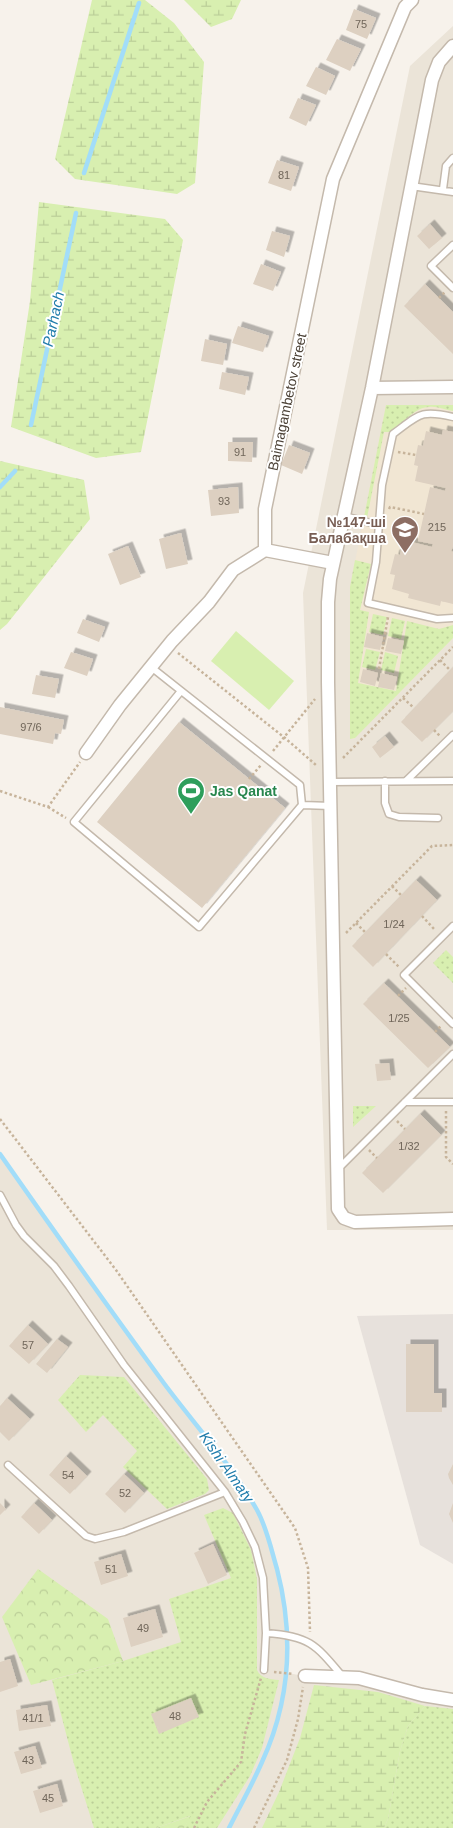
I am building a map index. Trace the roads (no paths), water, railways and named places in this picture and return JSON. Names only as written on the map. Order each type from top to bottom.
[{"type":"street","name":"Baimagambetov street","points":[[265,550],[265,509],[333,179],[405,7],[412,0]]},
{"type":"street","points":[[453,46],[439,62],[432,80],[372,388],[333,563],[328,602],[338,1209],[344,1218],[349,1221],[453,1219]]},
{"type":"street","points":[[372,388],[453,387]]},
{"type":"street","points":[[86,753],[120,705],[168,646],[209,602],[233,570],[265,550],[333,563]]},
{"type":"street","points":[[302,1675],[359,1678],[422,1695],[453,1700]]},
{"type":"lane","points":[[443,190],[446,166],[453,158]]},
{"type":"lane","points":[[411,186],[453,192]]},
{"type":"lane","points":[[453,245],[431,266],[453,288]]},
{"type":"lane","points":[[453,416],[430,412],[421,414],[393,434],[382,485],[376,562],[368,603],[437,619],[453,618]]},
{"type":"lane","points":[[344,516],[379,525]]},
{"type":"lane","points":[[151,667],[300,785],[302,805],[199,927],[74,822],[181,691]]},
{"type":"lane","points":[[406,781],[453,734]]},
{"type":"lane","points":[[330,777],[385,781],[453,781]]},
{"type":"lane","points":[[385,781],[385,803],[390,814],[399,818],[438,818]]},
{"type":"lane","points":[[302,805],[331,806]]},
{"type":"lane","points":[[453,926],[404,975],[453,1024]]},
{"type":"lane","points":[[336,1171],[453,1054]]},
{"type":"lane","points":[[405,1102],[450,1102]]},
{"type":"lane","points":[[0,1195],[10,1216],[24,1236],[54,1266],[124,1365],[225,1492],[251,1536],[263,1578],[266,1633],[264,1670]]},
{"type":"lane","points":[[8,1466],[86,1536],[95,1539],[124,1532],[225,1492]]},
{"type":"lane","points":[[266,1633],[307,1640],[320,1650],[344,1677]]},
{"type":"waterway","name":"Parhach","points":[[84,173],[139,3]]},
{"type":"waterway","name":"Parhach","points":[[31,425],[76,213]]},
{"type":"waterway","name":"Parhach","points":[[0,487],[15,471]]},
{"type":"waterway","name":"Kіshі Almaty","points":[[0,1154],[163,1382],[236,1476],[257,1510],[266,1531],[277,1569],[286,1618],[287,1667],[279,1715],[272,1738],[258,1771],[229,1828]]},
{"type":"place","name":"№147-ші Балабақша","points":[[405,554]]},
{"type":"place","name":"Jas Qanat","points":[[191,815]]}]
